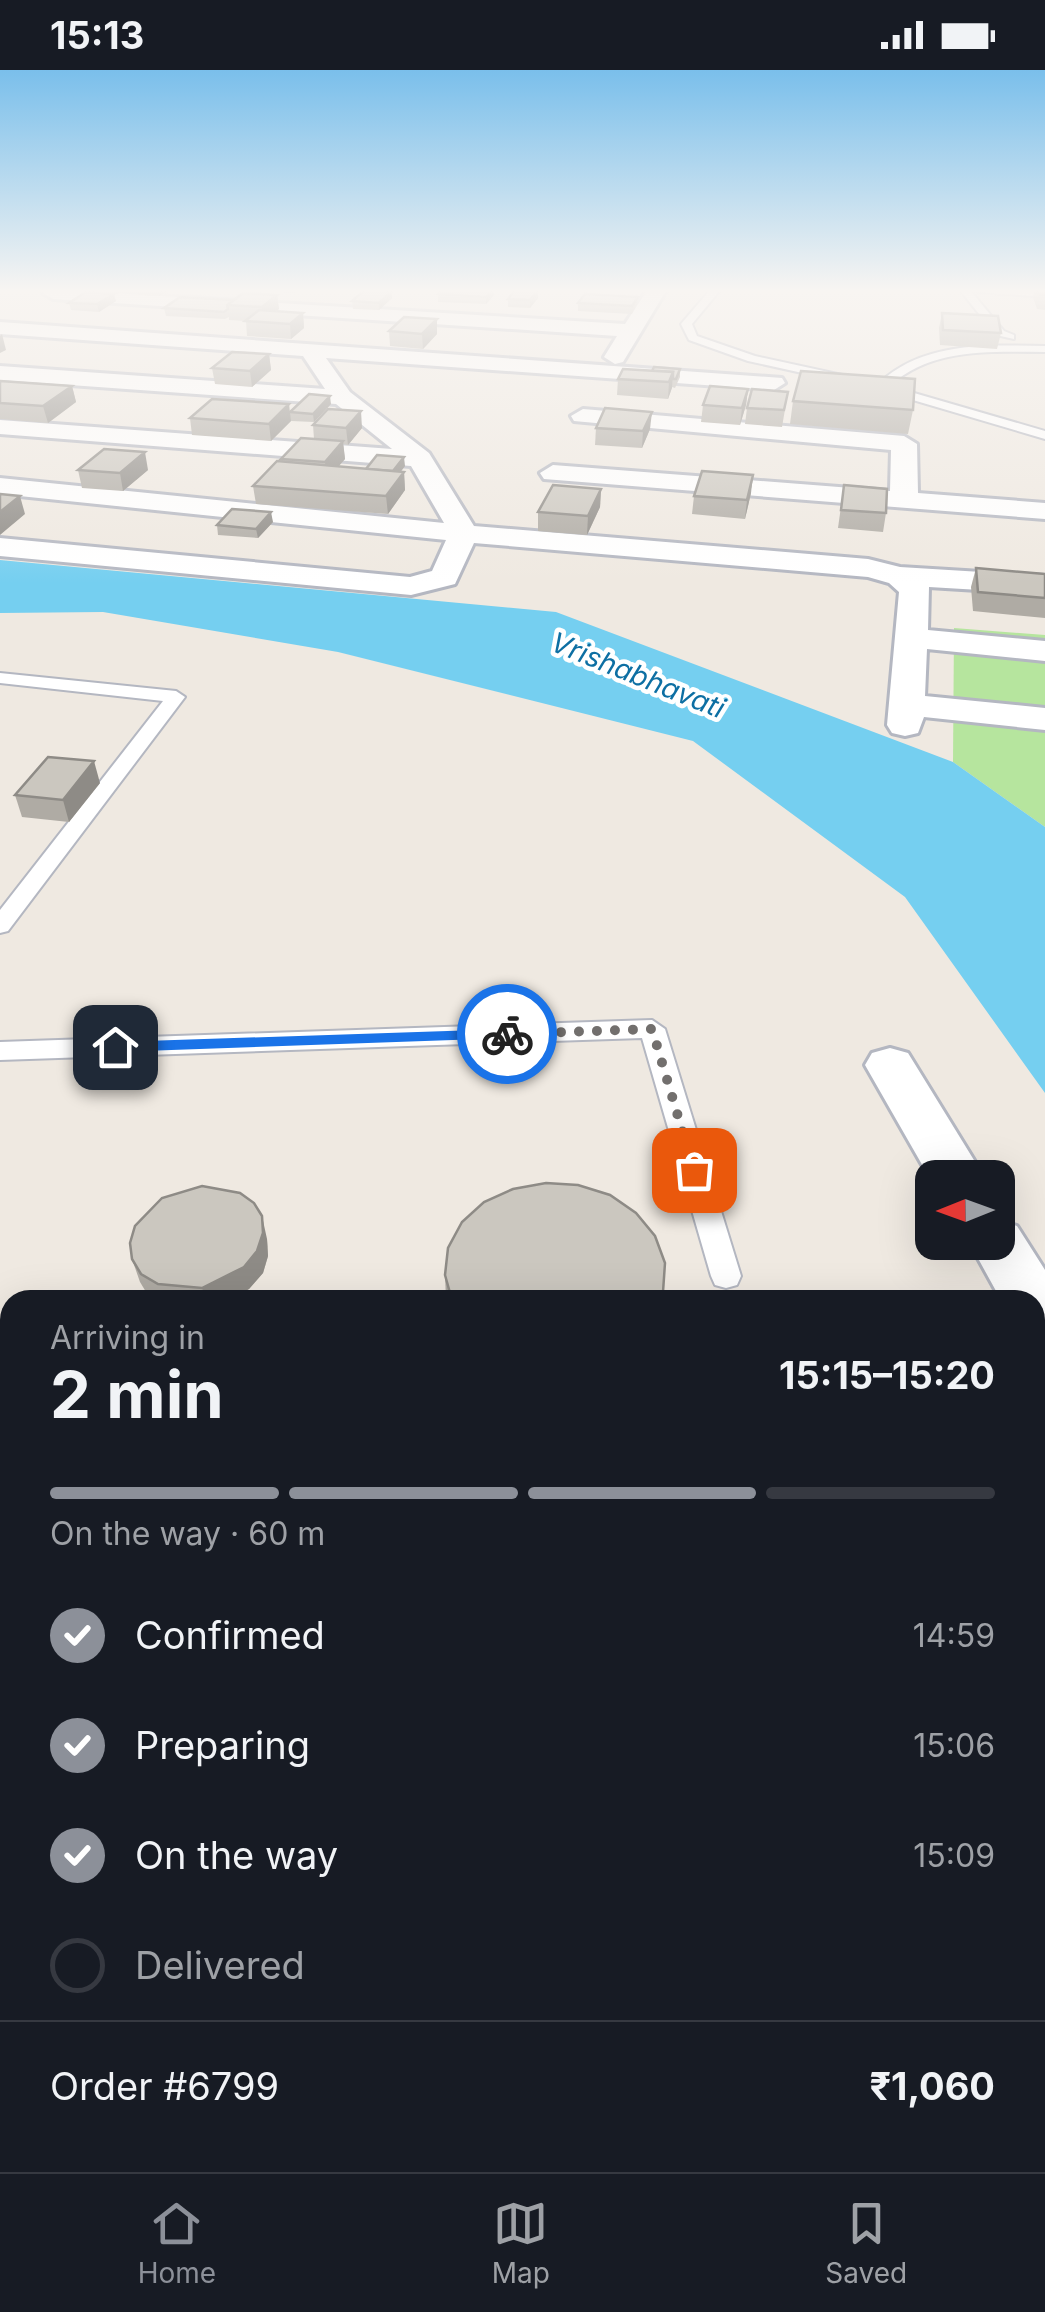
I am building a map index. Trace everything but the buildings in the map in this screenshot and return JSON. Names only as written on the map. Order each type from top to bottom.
[{"type":"street","points":[[201,387],[342,397]]},
{"type":"street","points":[[335,387],[342,397],[420,459],[464,533]]},
{"type":"street","points":[[598,387],[549,482],[1045,511]]},
{"type":"street","points":[[583,416],[904,444],[904,500]]},
{"type":"street","points":[[0,427],[420,459]]},
{"type":"street","points":[[0,486],[464,533],[523,531],[868,568],[900,576],[1045,586]]},
{"type":"street","points":[[0,547],[412,586],[444,577],[464,533]]},
{"type":"street","points":[[900,576],[915,590],[906,715],[1045,720]]},
{"type":"street","points":[[912,638],[1045,651]]},
{"type":"street","points":[[890,1065],[947,1160]]},
{"type":"street","points":[[1008,1260],[1025,1290]]},
{"type":"lane","points":[[824,387],[878,392]]},
{"type":"lane","points":[[859,387],[1045,435]]},
{"type":"lane","points":[[878,392],[882,387]]},
{"type":"lane","points":[[0,678],[176,697],[0,926]]},
{"type":"lane","points":[[0,1051],[652,1029],[726,1276]]},
{"type":"green space","points":[[954,628],[1045,635],[1045,827],[953,762]]},
{"type":"water","name":"Vrishabhavati","points":[[0,560],[556,612],[953,762],[1045,827],[1045,1093],[905,897],[693,741],[338,652],[103,612],[0,613]]},
{"type":"way so far","points":[[507,1034],[652,1029],[694,1170]]},
{"type":"route","points":[[115,1047],[507,1034]]}]
